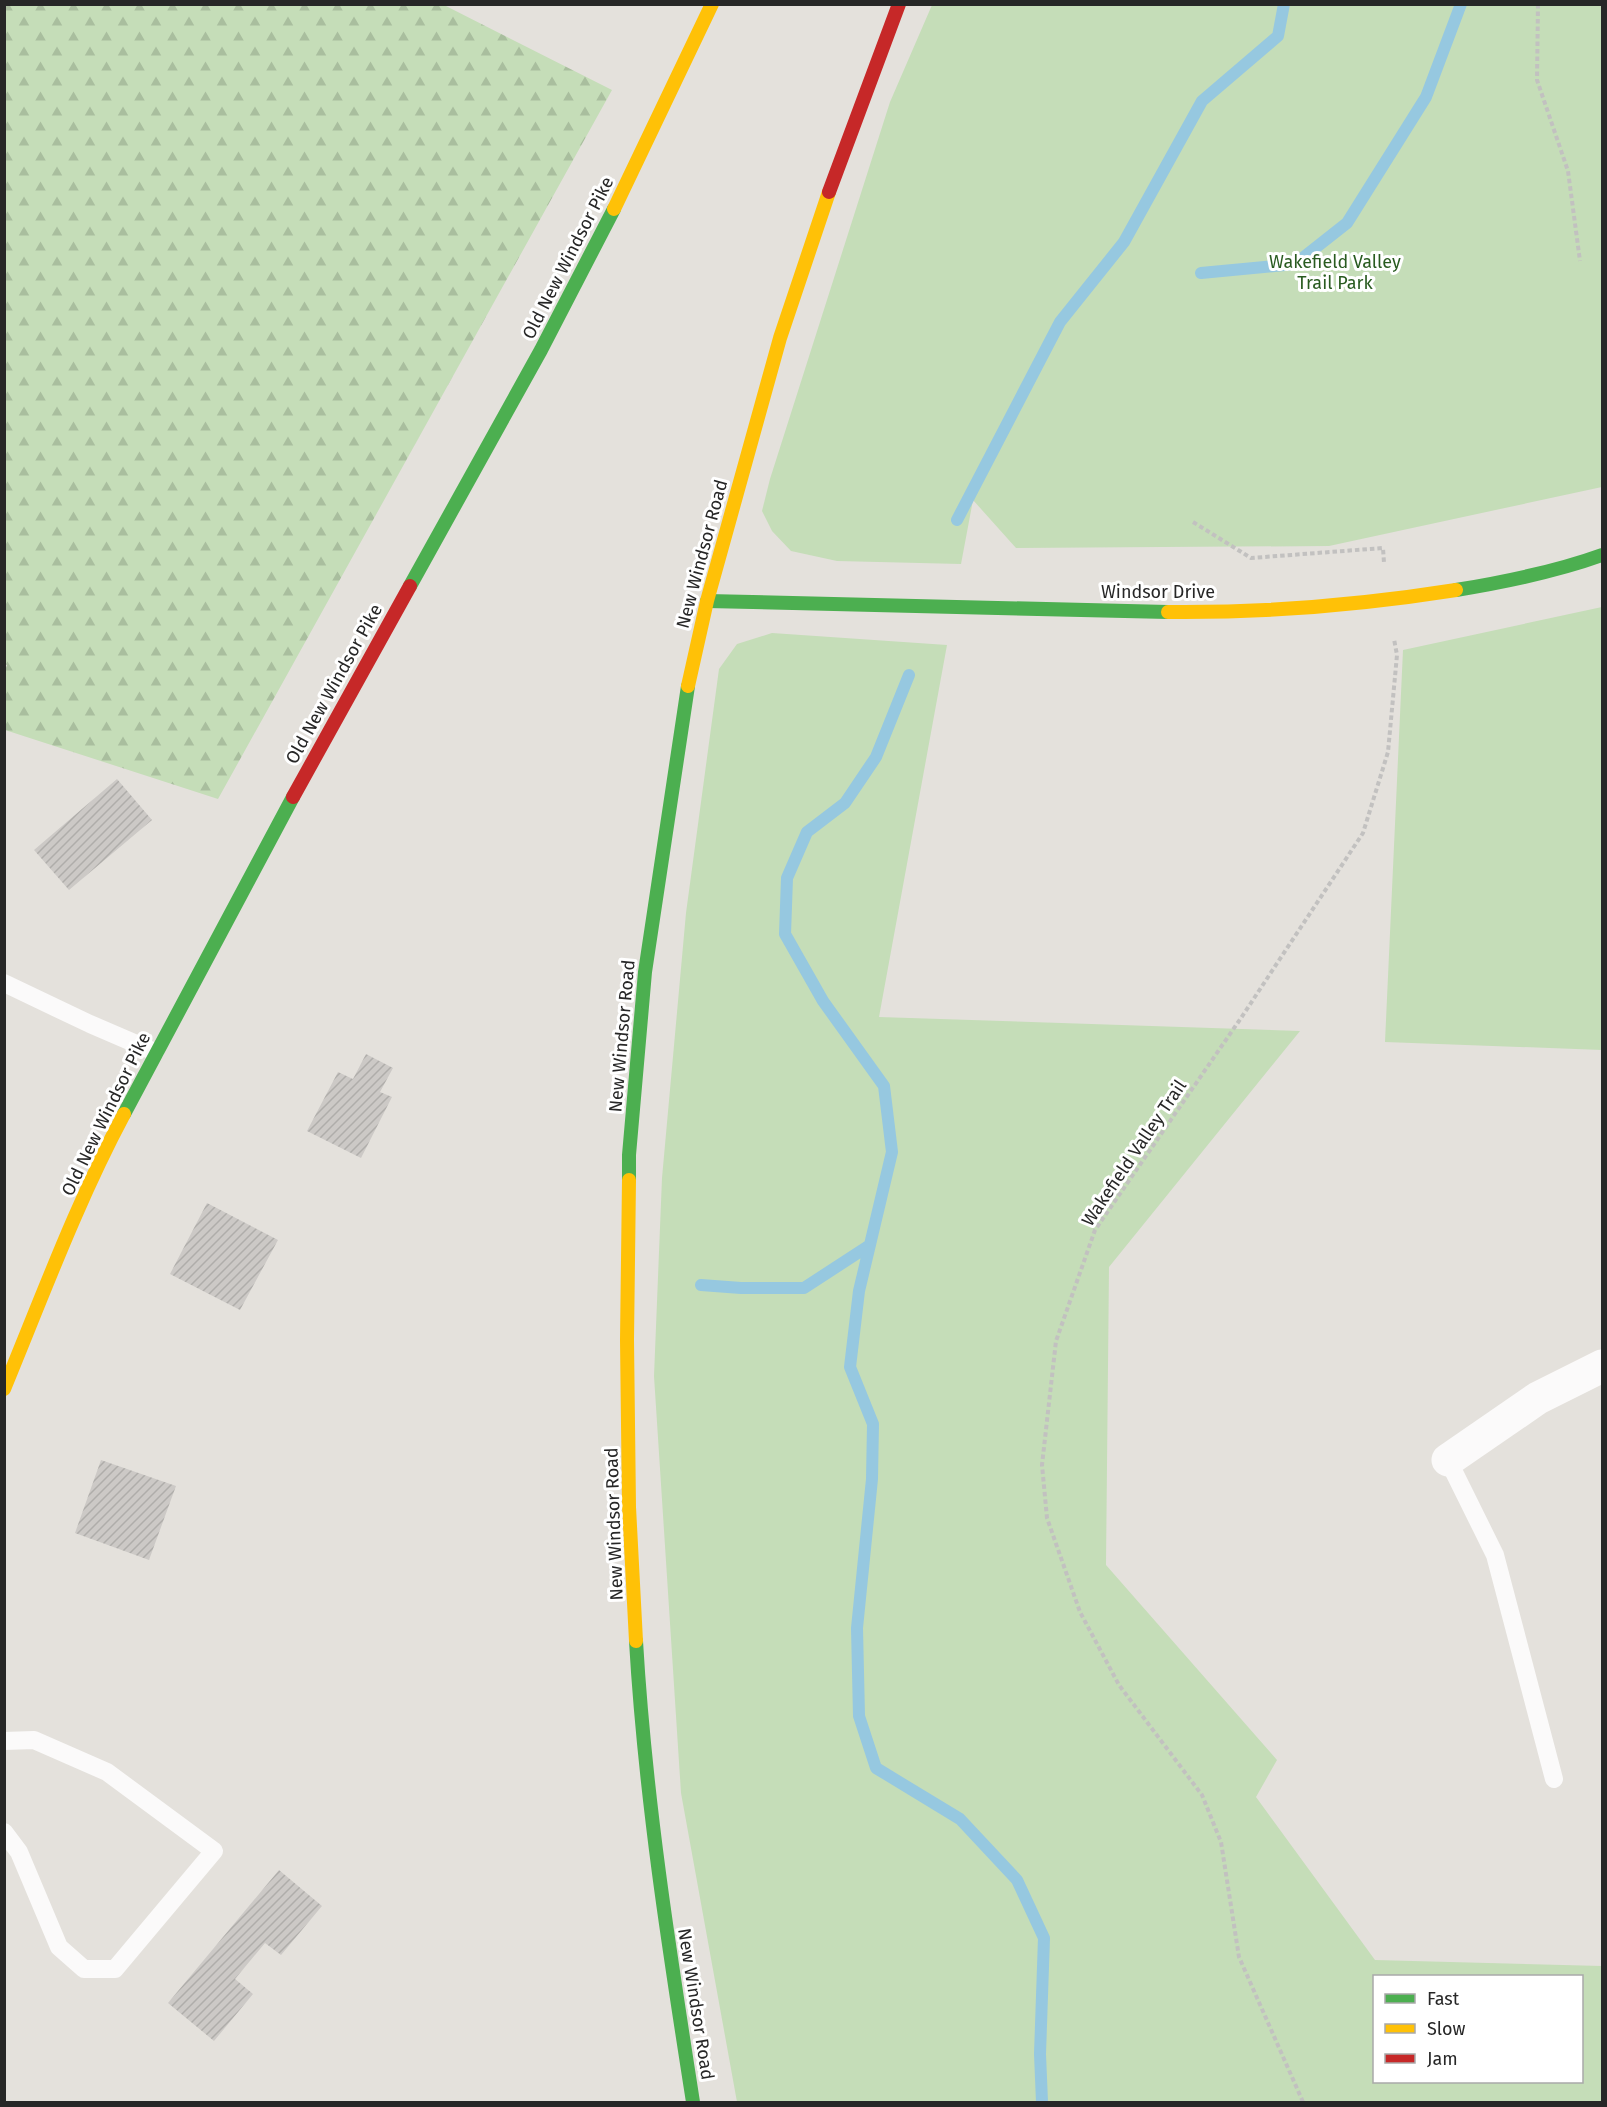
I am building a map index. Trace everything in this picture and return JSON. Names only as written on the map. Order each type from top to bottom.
[{"type":"street","name":"Old New Windsor Pike","points":[[4,1389],[106,1147],[304,777],[541,350],[632,174],[712,4]]},
{"type":"street","name":"New Windsor Road","points":[[693,2103],[663,1910],[641,1722],[629,1507],[629,1155],[645,972],[690,672],[707,601],[780,338],[842,153],[898,4]]},
{"type":"street","name":"Windsor Drive","points":[[707,601],[1172,612],[1293,609],[1387,601],[1486,585],[1577,564],[1602,555]]},
{"type":"street","points":[[1448,1460],[1538,1398],[1602,1366]]},
{"type":"lane","points":[[4,983],[155,1052]]},
{"type":"lane","points":[[1448,1460],[1495,1555],[1554,1779]]},
{"type":"lane","points":[[4,1741],[34,1740],[107,1772],[214,1851],[115,1969],[84,1969],[59,1947],[19,1852],[4,1832]]},
{"type":"path","points":[[1538,4],[1537,80],[1568,171],[1580,261]]},
{"type":"path","name":"Wakefield Valley Trail","points":[[1193,522],[1251,558],[1383,548],[1387,601],[1396,655],[1388,752],[1363,833],[1241,1018],[1095,1230],[1056,1341],[1042,1465],[1047,1518],[1080,1612],[1119,1684],[1202,1794],[1221,1842],[1239,1957],[1303,2103]]},
{"type":"green space","points":[[5,4],[444,5],[612,90],[218,799],[5,730],[4,673],[7,665],[4,664]]},
{"type":"green space","name":"Wakefield Valley Trail Park","points":[[932,5],[1602,5],[1602,487],[1329,546],[1016,548],[973,500],[961,564],[837,561],[791,551],[772,531],[762,511],[770,479],[890,102]]},
{"type":"green space","points":[[1602,607],[1602,1050],[1385,1042],[1403,650]]},
{"type":"green space","points":[[772,633],[947,645],[879,1017],[1300,1031],[1109,1267],[1106,1565],[1277,1760],[1256,1797],[1375,1960],[1602,1966],[1602,2102],[737,2102],[681,1793],[654,1376],[662,1178],[686,913],[719,669],[737,644]]},
{"type":"building","points":[[117,779],[152,820],[69,890],[34,850]]},
{"type":"building","points":[[366,1054],[393,1068],[380,1092],[392,1097],[361,1158],[307,1131],[338,1072],[353,1079]]},
{"type":"building","points":[[207,1203],[278,1240],[240,1310],[170,1274]]},
{"type":"building","points":[[101,1460],[176,1486],[149,1560],[75,1533]]},
{"type":"building","points":[[279,1870],[322,1906],[281,1955],[265,1943],[235,1979],[253,1994],[214,2041],[168,2003]]},
{"type":"waterway","points":[[957,520],[1060,322],[1124,242],[1202,101],[1278,36],[1284,4]]},
{"type":"waterway","points":[[1201,273],[1295,264],[1347,223],[1426,97],[1461,4]]},
{"type":"waterway","points":[[909,675],[876,757],[845,803],[807,832],[787,878],[785,934],[823,1001],[884,1086],[892,1152],[859,1291],[850,1367],[873,1424],[872,1479],[857,1628],[859,1716],[876,1768],[960,1819],[1017,1880],[1044,1938],[1040,2054],[1042,2102]]},
{"type":"waterway","points":[[701,1285],[741,1288],[804,1288],[870,1245]]},
{"type":"traffic: fast","points":[[410,586],[541,350],[614,209]]},
{"type":"traffic: fast","points":[[1456,590],[1530,576],[1602,555]]},
{"type":"traffic: fast","points":[[707,601],[1168,612]]},
{"type":"traffic: fast","points":[[629,1180],[629,1155],[645,972],[688,686]]},
{"type":"traffic: fast","points":[[124,1114],[293,797]]},
{"type":"traffic: fast","points":[[636,1641],[652,1815],[693,2102]]},
{"type":"traffic: slow","points":[[614,209],[712,4]]},
{"type":"traffic: slow","points":[[688,686],[707,601],[780,338],[829,192]]},
{"type":"traffic: slow","points":[[1168,612],[1313,607],[1456,590]]},
{"type":"traffic: slow","points":[[4,1389],[75,1215],[124,1114]]},
{"type":"traffic: slow","points":[[629,1180],[627,1340],[629,1507],[636,1641]]},
{"type":"traffic: jam","points":[[829,192],[899,4]]},
{"type":"traffic: jam","points":[[293,797],[410,586]]}]
